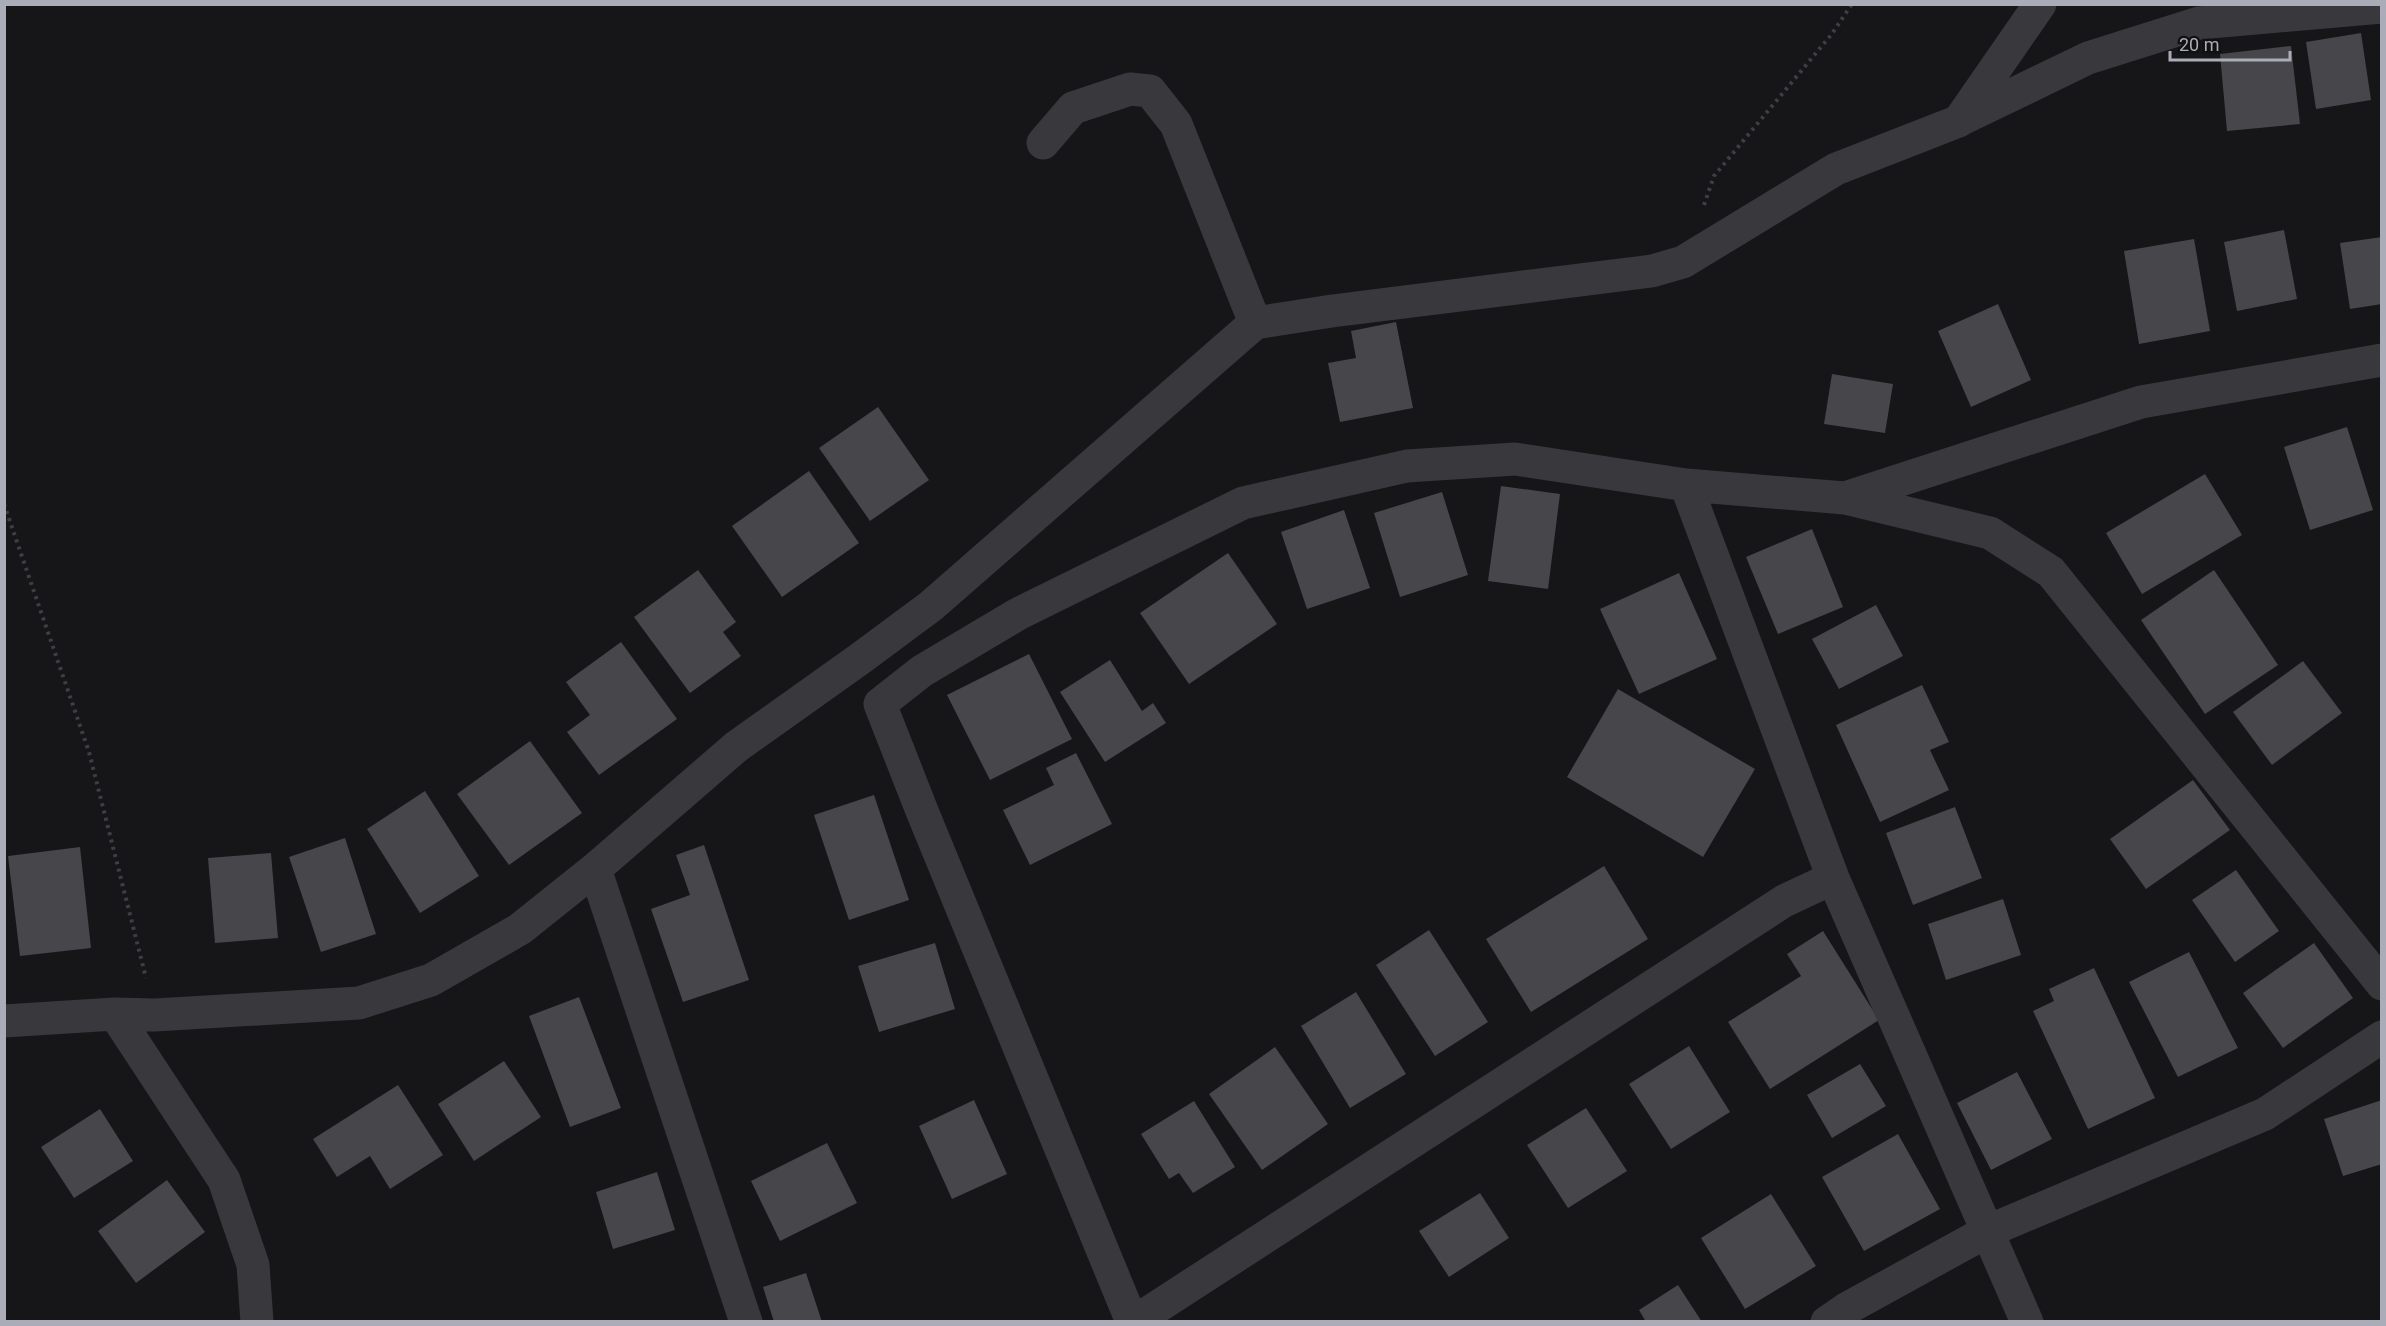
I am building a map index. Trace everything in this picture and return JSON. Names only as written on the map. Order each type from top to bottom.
[{"type":"street","points":[[1959,121],[2040,4]]},
{"type":"street","points":[[4,1021],[359,1003],[431,980],[520,929],[595,869],[736,747],[930,606],[1255,323],[1332,311],[1652,271],[1683,262],[1836,170],[1959,121],[2088,58],[2199,23],[2382,8]]},
{"type":"street","points":[[1043,143],[1073,108],[1130,89],[1150,91],[1176,124],[1255,323]]},
{"type":"street","points":[[1845,498],[2141,402],[2382,360]]},
{"type":"street","points":[[880,704],[922,671],[1018,614],[1244,503],[1407,466],[1515,459],[1686,485],[1845,498],[1990,533],[2051,572],[2382,984]]},
{"type":"street","points":[[1686,485],[1833,878],[2027,1322]]},
{"type":"street","points":[[853,664],[880,704],[926,822],[1133,1322],[1784,901],[1833,878]]},
{"type":"street","points":[[595,869],[746,1322]]},
{"type":"street","points":[[115,1014],[224,1180],[253,1265],[257,1322]]},
{"type":"street","points":[[1827,1322],[1846,1309],[1986,1232],[2265,1114],[2382,1037]]},
{"type":"path","points":[[1702,208],[1714,176],[1831,35],[1852,4]]},
{"type":"path","points":[[4,504],[89,752],[156,1015]]},
{"type":"building","points":[[2361,33],[2371,100],[2316,109],[2306,42]]},
{"type":"building","points":[[2291,46],[2300,124],[2227,131],[2220,54]]},
{"type":"building","points":[[2284,230],[2297,299],[2237,311],[2224,242]]},
{"type":"building","points":[[2382,237],[2382,304],[2350,309],[2340,243]]},
{"type":"building","points":[[2194,239],[2210,331],[2139,344],[2124,251]]},
{"type":"building","points":[[1998,304],[2031,380],[1971,407],[1938,331]]},
{"type":"building","points":[[1396,322],[1413,408],[1340,422],[1328,363],[1356,358],[1351,331]]},
{"type":"building","points":[[1832,374],[1893,384],[1885,433],[1824,424]]},
{"type":"building","points":[[878,407],[929,480],[870,521],[819,448]]},
{"type":"building","points":[[2347,427],[2373,510],[2310,530],[2284,447]]},
{"type":"building","points":[[809,471],[859,543],[782,597],[732,526]]},
{"type":"building","points":[[2205,474],[2242,535],[2142,594],[2106,533]]},
{"type":"building","points":[[1501,486],[1560,494],[1548,589],[1488,581]]},
{"type":"building","points":[[1442,492],[1468,575],[1400,597],[1374,513]]},
{"type":"building","points":[[1344,510],[1370,588],[1307,609],[1281,532]]},
{"type":"building","points":[[1812,529],[1843,607],[1778,634],[1746,557]]},
{"type":"building","points":[[1228,553],[1277,624],[1189,684],[1140,613]]},
{"type":"building","points":[[698,570],[736,622],[723,632],[741,656],[690,693],[634,617]]},
{"type":"building","points":[[2214,570],[2278,665],[2205,714],[2141,620]]},
{"type":"building","points":[[1679,573],[1717,659],[1639,694],[1600,609]]},
{"type":"building","points":[[1876,605],[1903,656],[1839,689],[1812,639]]},
{"type":"building","points":[[621,642],[677,719],[599,775],[567,732],[590,715],[566,682]]},
{"type":"building","points":[[1029,654],[1072,739],[990,780],[947,695]]},
{"type":"building","points":[[1110,660],[1142,711],[1153,703],[1166,723],[1105,762],[1060,692]]},
{"type":"building","points":[[2303,661],[2342,713],[2272,765],[2233,712]]},
{"type":"building","points":[[1922,685],[1949,742],[1930,750],[1949,790],[1880,822],[1836,725]]},
{"type":"building","points":[[1618,689],[1755,769],[1703,857],[1567,777]]},
{"type":"building","points":[[530,741],[582,813],[509,865],[457,794]]},
{"type":"building","points":[[1076,753],[1112,824],[1030,865],[1003,810],[1054,785],[1046,768]]},
{"type":"building","points":[[2193,780],[2230,830],[2146,889],[2110,839]]},
{"type":"building","points":[[425,791],[479,876],[420,913],[367,829]]},
{"type":"building","points":[[874,795],[909,900],[849,920],[814,815]]},
{"type":"building","points":[[1955,807],[1982,878],[1913,905],[1886,833]]},
{"type":"building","points":[[345,838],[376,934],[321,952],[289,857]]},
{"type":"building","points":[[704,845],[749,980],[683,1002],[651,909],[690,895],[676,855]]},
{"type":"building","points":[[80,847],[91,948],[20,956],[8,856]]},
{"type":"building","points":[[271,853],[278,938],[215,943],[208,858]]},
{"type":"building","points":[[1604,866],[1648,939],[1531,1012],[1486,939]]},
{"type":"building","points":[[2236,870],[2279,931],[2235,962],[2192,900]]},
{"type":"building","points":[[2003,899],[2021,955],[1946,980],[1928,924]]},
{"type":"building","points":[[1429,930],[1488,1022],[1435,1056],[1376,965]]},
{"type":"building","points":[[1823,931],[1879,1020],[1770,1089],[1728,1022],[1801,976],[1787,954]]},
{"type":"building","points":[[935,943],[955,1009],[879,1032],[858,966]]},
{"type":"building","points":[[2314,943],[2353,998],[2283,1048],[2243,993]]},
{"type":"building","points":[[2189,952],[2238,1048],[2178,1077],[2129,982]]},
{"type":"building","points":[[2094,968],[2155,1098],[2088,1129],[2033,1011],[2054,1001],[2049,989]]},
{"type":"building","points":[[1356,992],[1406,1074],[1350,1108],[1301,1026]]},
{"type":"building","points":[[579,997],[621,1108],[570,1127],[529,1016]]},
{"type":"building","points":[[1689,1046],[1730,1112],[1671,1149],[1629,1084]]},
{"type":"building","points":[[1275,1047],[1328,1124],[1262,1170],[1209,1094]]},
{"type":"building","points":[[504,1061],[541,1117],[474,1161],[438,1104]]},
{"type":"building","points":[[1860,1064],[1886,1106],[1832,1138],[1807,1095]]},
{"type":"building","points":[[2017,1072],[2052,1139],[1991,1170],[1957,1103]]},
{"type":"building","points":[[398,1085],[443,1155],[390,1189],[370,1156],[337,1177],[313,1139]]},
{"type":"building","points":[[974,1100],[1007,1174],[952,1199],[919,1126]]},
{"type":"building","points":[[2382,1100],[2382,1164],[2343,1176],[2324,1119]]},
{"type":"building","points":[[1194,1101],[1235,1167],[1193,1193],[1179,1173],[1169,1179],[1141,1134]]},
{"type":"building","points":[[1586,1108],[1627,1171],[1568,1208],[1527,1145]]},
{"type":"building","points":[[100,1109],[133,1161],[74,1198],[41,1147]]},
{"type":"building","points":[[1898,1134],[1940,1209],[1864,1251],[1822,1177]]},
{"type":"building","points":[[827,1143],[857,1203],[780,1241],[751,1181]]},
{"type":"building","points":[[657,1172],[675,1230],[613,1249],[596,1192]]},
{"type":"building","points":[[167,1180],[205,1232],[136,1283],[98,1231]]},
{"type":"building","points":[[1480,1193],[1509,1238],[1449,1277],[1419,1231]]},
{"type":"building","points":[[1771,1194],[1816,1266],[1745,1309],[1701,1238]]},
{"type":"building","points":[[806,1273],[822,1322],[774,1322],[763,1287]]},
{"type":"building","points":[[1678,1285],[1702,1322],[1646,1322],[1639,1310]]}]
